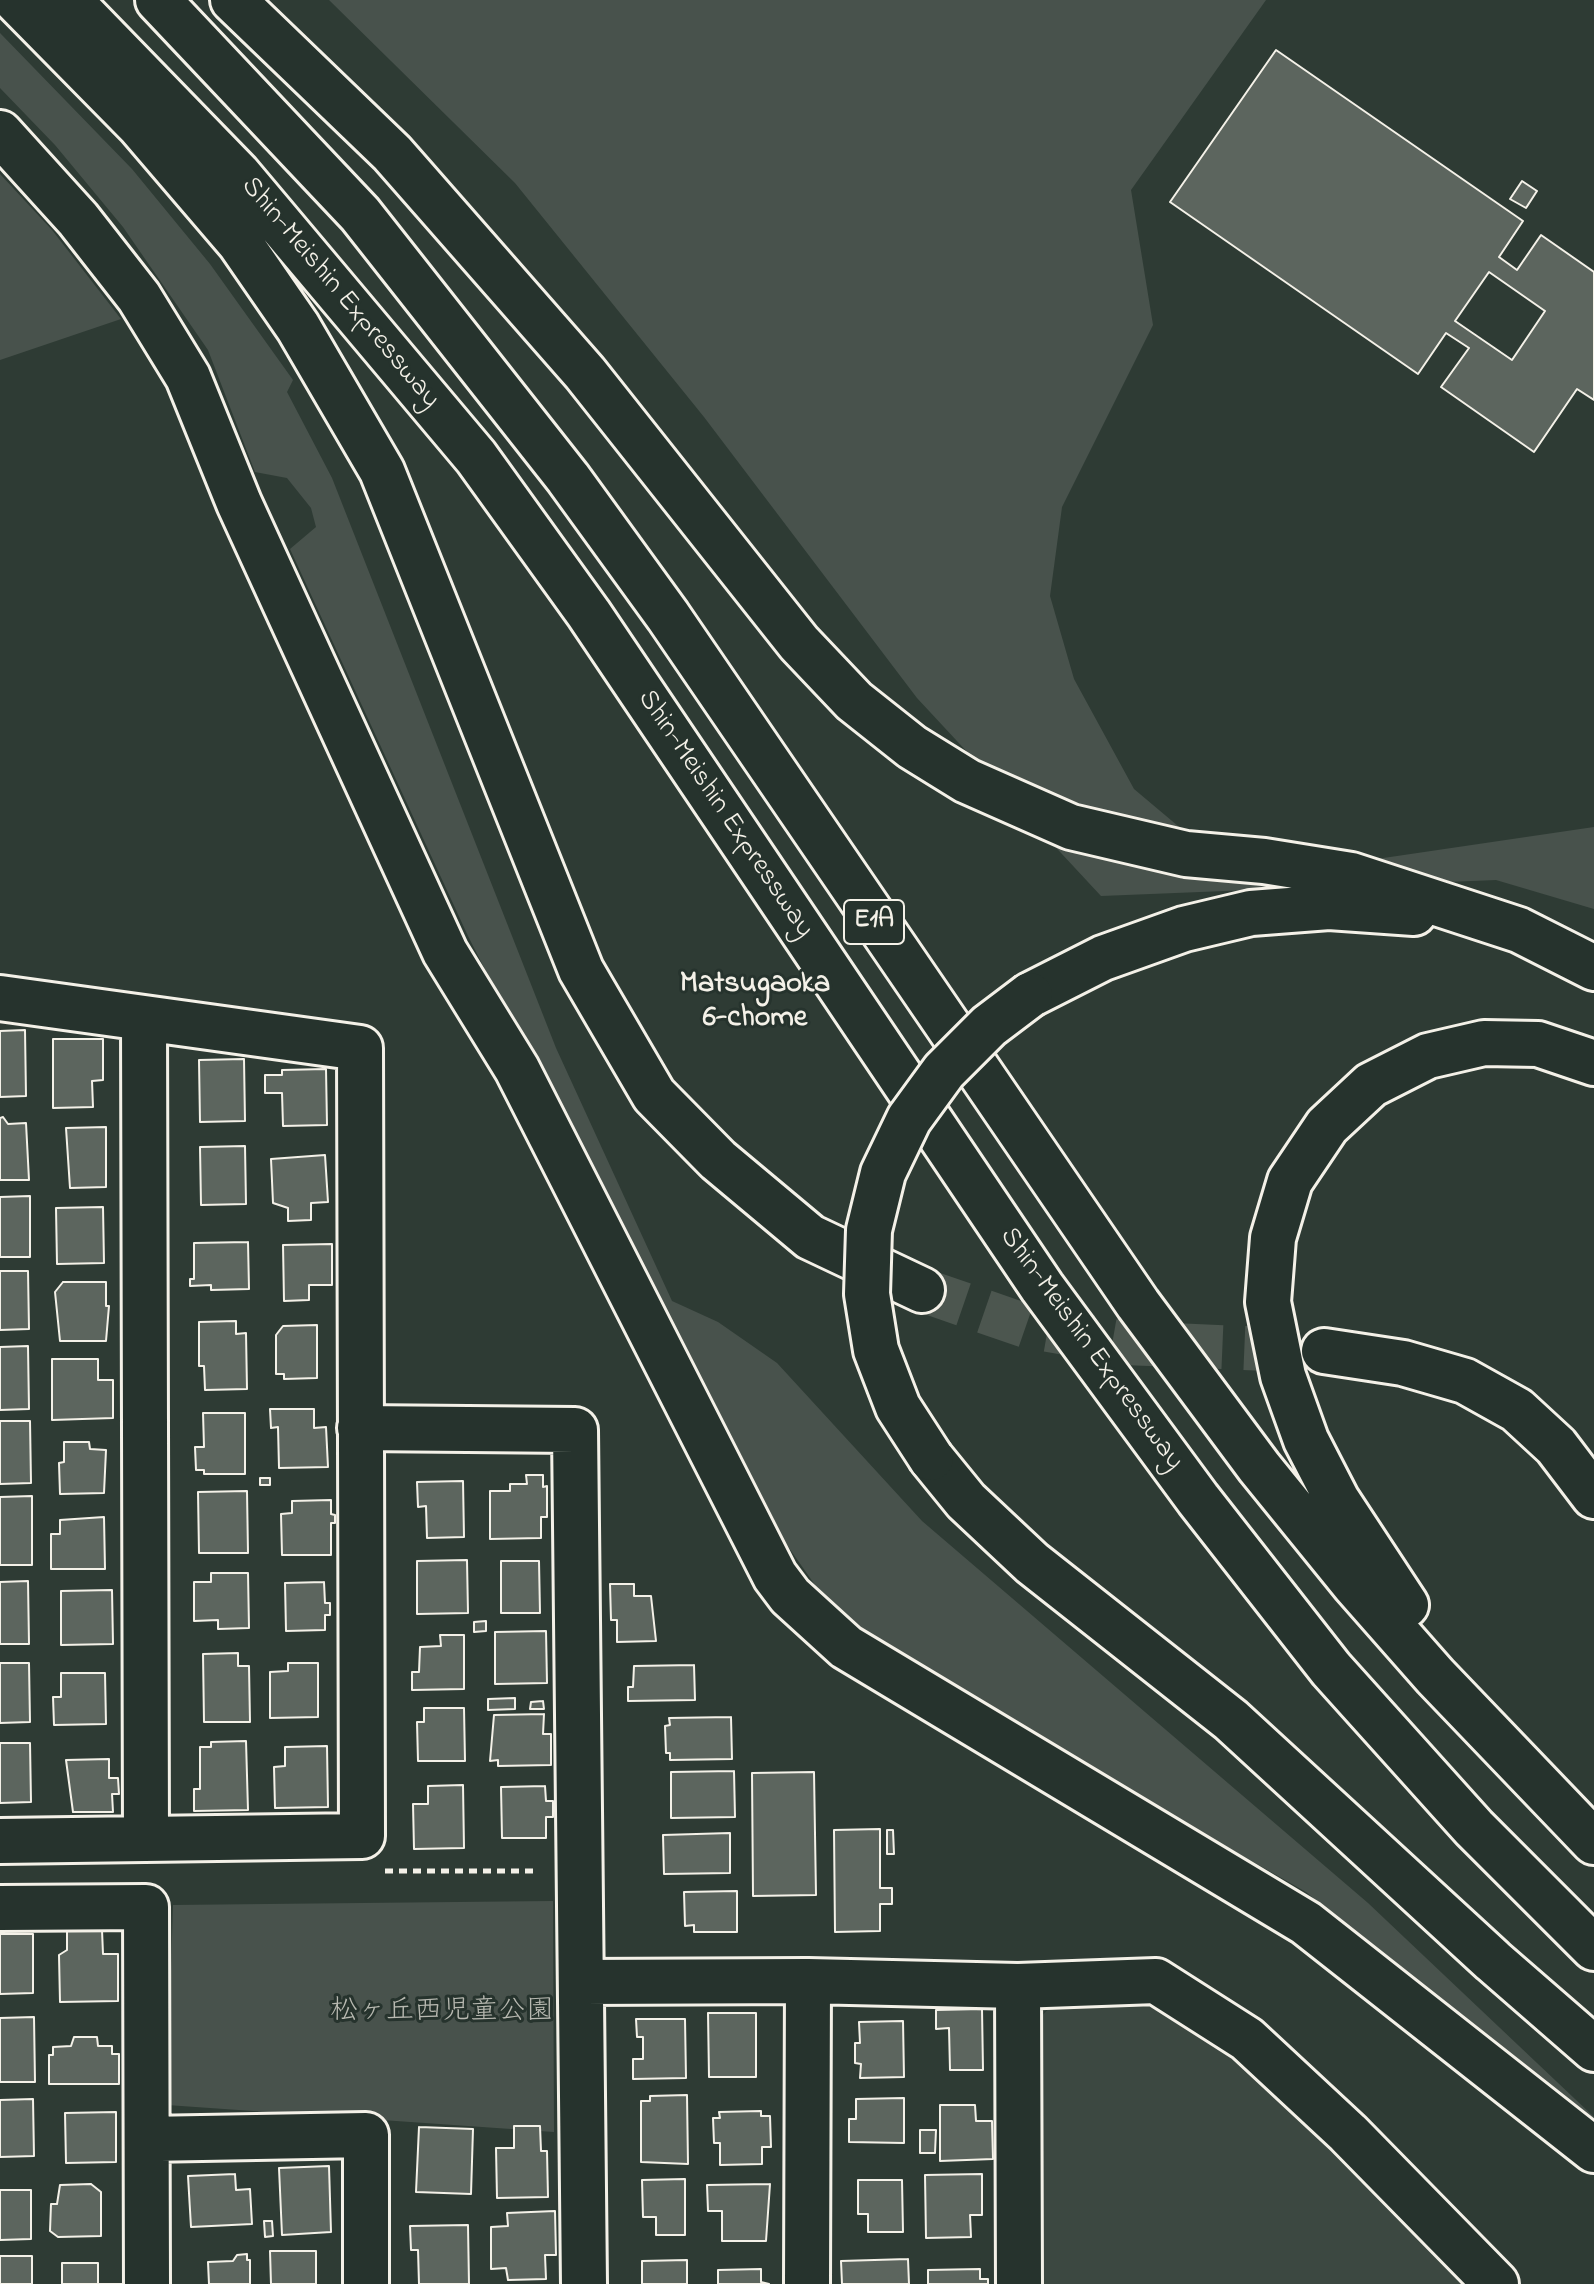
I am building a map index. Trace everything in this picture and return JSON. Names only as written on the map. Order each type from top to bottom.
[{"type":"main road","points":[[16,0],[139,125],[240,243],[298,327],[382,471],[581,970],[654,1095],[718,1160],[810,1237],[922,1290]]},
{"type":"main road","name":"Shin-Meishin Expressway","points":[[69,0],[238,174],[476,457],[589,614],[1042,1287],[1198,1499],[1331,1669],[1474,1828],[1594,1948]]},
{"type":"main road","name":"E1A","points":[[158,0],[360,214],[487,373],[668,616],[904,966],[1194,1379],[1354,1584],[1548,1797],[1594,1842]]},
{"type":"main road","points":[[233,0],[392,153],[585,373],[799,643],[854,701],[912,747],[967,781],[1071,827],[1186,854],[1264,861],[1351,875],[1519,930],[1594,968]]},
{"type":"main road","points":[[0,133],[78,219],[139,297],[188,377],[239,503],[445,952],[517,1069],[775,1576],[790,1596],[825,1632],[846,1647],[1306,1923],[1594,2150]]},
{"type":"main road","points":[[1519,930],[1415,913],[1329,907],[1251,913],[1184,929],[1103,958],[1030,995],[989,1026],[944,1071],[909,1119],[883,1173],[869,1230],[867,1294],[876,1350],[898,1407],[931,1458],[966,1501],[1032,1563],[1231,1720],[1493,1961],[1594,2049]]},
{"type":"main road","points":[[0,998],[360,1048],[362,1836],[0,1841]]},
{"type":"main road","points":[[144,1020],[146,1839]]},
{"type":"main road","points":[[1548,1797],[1376,1565],[1337,1500],[1306,1440],[1292,1402],[1268,1302],[1273,1238],[1290,1181],[1327,1126],[1371,1085],[1428,1056],[1484,1043],[1538,1044],[1594,1063]]},
{"type":"main road","points":[[1324,1351],[1403,1363],[1465,1381],[1517,1410],[1556,1446],[1594,1496]]},
{"type":"main road","points":[[360,1428],[575,1430],[584,2284]]},
{"type":"main road","points":[[0,1908],[146,1907],[147,2284]]},
{"type":"main road","points":[[583,1982],[808,1981],[1018,1986],[1156,1981],[1247,2039],[1348,2133],[1496,2284]]},
{"type":"main road","points":[[807,2284],[808,1981]]},
{"type":"main road","points":[[1018,1986],[1019,2284]]},
{"type":"main road","points":[[147,2139],[366,2135],[366,2284]]},
{"type":"shaded area","points":[[1157,1999],[1238,2060],[1457,2274],[1497,2284],[1040,2284],[1039,2019],[1055,2002]]},
{"type":"green space","points":[[329,0],[1266,0],[1131,190],[1153,325],[1062,507],[1050,596],[1074,679],[1134,789],[1241,879],[1594,827],[1594,909],[1496,880],[1101,896],[917,698],[704,417],[515,183]]},
{"type":"green space","points":[[0,33],[132,169],[210,264],[293,380],[287,392],[332,478],[556,1048],[672,1301],[718,1322],[777,1363],[922,1521],[1368,1903],[1594,2117],[1594,2124],[1306,1892],[915,1669],[829,1605],[787,1545],[701,1376],[630,1255],[468,936],[290,549],[316,527],[311,508],[287,478],[255,472],[208,350],[123,227],[55,145],[0,88]]},
{"type":"green space","points":[[0,174],[52,230],[121,319],[0,360]]},
{"type":"green space","name":"松ヶ丘西児童公園","points":[[553,1901],[554,2132],[167,2105],[173,1905]]},
{"type":"building","points":[[1276,50],[1523,221],[1499,257],[1517,270],[1541,235],[1594,272],[1594,400],[1577,389],[1534,452],[1441,387],[1469,348],[1446,333],[1418,374],[1170,202]],"holes":[[[1489,272],[1545,311],[1512,360],[1455,321]]]},
{"type":"building","points":[[1522,181],[1537,191],[1526,208],[1510,199]]},
{"type":"building","points":[[25,1030],[26,1096],[0,1097],[0,1031]]},
{"type":"building","points":[[53,1039],[103,1039],[103,1080],[92,1081],[93,1107],[53,1108]]},
{"type":"building","points":[[244,1059],[245,1121],[200,1122],[199,1060]]},
{"type":"building","points":[[326,1069],[327,1125],[283,1126],[282,1093],[265,1093],[265,1075],[282,1075],[282,1070]]},
{"type":"building","points":[[3,1117],[8,1124],[26,1123],[29,1180],[0,1180],[0,1118]]},
{"type":"building","points":[[106,1127],[106,1187],[70,1188],[66,1128]]},
{"type":"building","points":[[245,1146],[246,1204],[201,1205],[200,1147]]},
{"type":"building","points":[[325,1155],[328,1202],[311,1203],[311,1220],[288,1221],[288,1208],[273,1203],[271,1159]]},
{"type":"building","points":[[30,1196],[30,1257],[0,1257],[0,1197]]},
{"type":"building","points":[[103,1207],[104,1263],[57,1264],[56,1208]]},
{"type":"building","points":[[248,1242],[249,1289],[211,1290],[211,1285],[190,1286],[190,1279],[194,1279],[194,1243]]},
{"type":"building","points":[[332,1244],[332,1285],[309,1285],[309,1300],[284,1301],[283,1245]]},
{"type":"building","points":[[0,1271],[28,1271],[29,1329],[0,1330]]},
{"type":"building","points":[[63,1282],[106,1282],[106,1306],[109,1306],[106,1341],[60,1341],[55,1292]]},
{"type":"building","points":[[236,1321],[236,1334],[246,1333],[247,1389],[205,1390],[204,1366],[199,1366],[199,1322]]},
{"type":"building","points":[[317,1325],[317,1378],[284,1379],[284,1374],[276,1374],[276,1335],[283,1326]]},
{"type":"building","points":[[28,1346],[29,1409],[0,1410],[0,1347]]},
{"type":"building","points":[[52,1359],[98,1359],[98,1380],[113,1380],[113,1418],[52,1420]]},
{"type":"building","points":[[270,1409],[314,1409],[314,1428],[326,1427],[328,1467],[279,1468],[278,1427],[271,1428]]},
{"type":"building","points":[[203,1413],[245,1413],[245,1474],[204,1474],[204,1470],[196,1470],[195,1447],[204,1447]]},
{"type":"building","points":[[0,1421],[30,1421],[31,1483],[0,1484]]},
{"type":"building","points":[[64,1442],[89,1442],[90,1449],[106,1450],[104,1493],[60,1494],[59,1463],[64,1462]]},
{"type":"building","points":[[526,1475],[543,1475],[543,1487],[547,1486],[547,1517],[541,1517],[541,1538],[490,1539],[490,1491],[510,1491],[510,1484],[527,1484]]},
{"type":"building","points":[[260,1478],[270,1478],[270,1485],[260,1485]]},
{"type":"building","points":[[463,1481],[464,1537],[427,1538],[426,1506],[418,1507],[417,1482]]},
{"type":"building","points":[[247,1491],[248,1553],[199,1553],[198,1492]]},
{"type":"building","points":[[32,1496],[32,1565],[0,1565],[0,1497]]},
{"type":"building","points":[[331,1500],[335,1523],[331,1523],[331,1555],[282,1555],[281,1514],[292,1513],[292,1501]]},
{"type":"building","points":[[104,1517],[105,1569],[51,1569],[51,1534],[60,1534],[60,1520]]},
{"type":"building","points":[[467,1560],[468,1613],[417,1614],[417,1561]]},
{"type":"building","points":[[501,1561],[539,1561],[540,1613],[501,1613]]},
{"type":"building","points":[[211,1573],[248,1573],[249,1628],[218,1629],[218,1620],[194,1621],[194,1582],[211,1582]]},
{"type":"building","points":[[28,1581],[29,1644],[0,1644],[0,1582]]},
{"type":"building","points":[[324,1582],[325,1603],[330,1603],[330,1615],[325,1615],[325,1630],[286,1631],[285,1583]]},
{"type":"building","points":[[610,1584],[634,1584],[634,1596],[651,1596],[656,1641],[617,1642],[617,1620],[611,1620]]},
{"type":"building","points":[[112,1590],[113,1644],[61,1645],[61,1591]]},
{"type":"building","points":[[486,1621],[486,1631],[474,1632],[474,1622]]},
{"type":"building","points":[[546,1631],[547,1683],[495,1684],[495,1632]]},
{"type":"building","points":[[440,1635],[464,1635],[464,1689],[412,1690],[412,1672],[419,1672],[420,1647],[441,1646]]},
{"type":"building","points":[[238,1653],[238,1666],[249,1666],[250,1722],[204,1722],[203,1654]]},
{"type":"building","points":[[0,1663],[29,1663],[30,1722],[0,1723]]},
{"type":"building","points":[[288,1663],[318,1663],[318,1717],[270,1718],[270,1672],[288,1671]]},
{"type":"building","points":[[694,1665],[695,1700],[628,1701],[628,1687],[633,1687],[634,1666]]},
{"type":"building","points":[[61,1673],[105,1673],[106,1724],[54,1725],[53,1697],[61,1697]]},
{"type":"building","points":[[515,1698],[515,1709],[488,1710],[488,1699]]},
{"type":"building","points":[[543,1701],[544,1709],[530,1709],[531,1702]]},
{"type":"building","points":[[424,1708],[464,1708],[465,1761],[418,1761],[417,1722],[424,1722]]},
{"type":"building","points":[[544,1714],[543,1734],[551,1734],[551,1765],[498,1766],[498,1760],[490,1761],[494,1715]]},
{"type":"building","points":[[731,1717],[732,1759],[670,1760],[670,1753],[666,1753],[665,1726],[670,1725],[669,1718]]},
{"type":"building","points":[[246,1741],[248,1810],[194,1811],[194,1789],[200,1789],[200,1747],[211,1747],[211,1742]]},
{"type":"building","points":[[0,1743],[30,1743],[31,1802],[0,1803]]},
{"type":"building","points":[[327,1746],[328,1807],[275,1808],[274,1767],[285,1766],[285,1747]]},
{"type":"building","points":[[109,1759],[109,1778],[118,1778],[119,1794],[112,1794],[113,1812],[73,1812],[66,1760]]},
{"type":"building","points":[[734,1771],[735,1817],[671,1818],[671,1772]]},
{"type":"building","points":[[814,1772],[816,1895],[753,1896],[752,1773]]},
{"type":"building","points":[[463,1785],[464,1848],[414,1849],[413,1804],[428,1804],[428,1786]]},
{"type":"building","points":[[545,1786],[546,1801],[553,1801],[553,1817],[546,1817],[546,1838],[502,1838],[501,1787]]},
{"type":"building","points":[[880,1829],[880,1888],[892,1888],[892,1904],[880,1904],[880,1931],[835,1932],[834,1830]]},
{"type":"building","points":[[887,1830],[893,1830],[894,1854],[887,1854]]},
{"type":"building","points":[[730,1833],[730,1873],[664,1874],[663,1835]]},
{"type":"building","points":[[737,1891],[737,1932],[694,1932],[694,1925],[685,1926],[684,1892]]},
{"type":"building","points":[[102,1930],[103,1954],[118,1954],[118,2001],[60,2002],[59,1955],[67,1950],[67,1931]]},
{"type":"building","points":[[0,1934],[33,1934],[33,1993],[0,1994]]},
{"type":"building","points":[[982,2009],[983,2070],[950,2070],[949,2028],[936,2029],[936,2010]]},
{"type":"building","points":[[708,2013],[756,2013],[756,2077],[709,2077]]},
{"type":"building","points":[[34,2017],[35,2082],[0,2082],[0,2018]]},
{"type":"building","points":[[636,2019],[685,2019],[686,2078],[633,2079],[633,2059],[643,2059],[643,2037],[637,2037]]},
{"type":"building","points":[[903,2021],[904,2077],[860,2078],[861,2064],[855,2063],[855,2043],[860,2043],[859,2022]]},
{"type":"building","points":[[74,2037],[97,2037],[98,2046],[112,2046],[112,2054],[119,2054],[119,2084],[49,2084],[49,2055],[53,2055],[53,2047],[71,2046]]},
{"type":"building","points":[[687,2095],[688,2164],[641,2162],[641,2101],[650,2101],[650,2096]]},
{"type":"building","points":[[904,2098],[904,2143],[849,2142],[849,2119],[856,2119],[856,2099]]},
{"type":"building","points":[[33,2099],[34,2156],[0,2157],[0,2100]]},
{"type":"building","points":[[940,2105],[975,2105],[976,2121],[992,2121],[993,2159],[940,2161]]},
{"type":"building","points":[[761,2111],[761,2116],[770,2116],[771,2147],[762,2147],[762,2164],[720,2165],[720,2143],[714,2143],[713,2118],[720,2118],[719,2112]]},
{"type":"building","points":[[116,2112],[116,2162],[66,2163],[65,2113]]},
{"type":"building","points":[[514,2126],[540,2126],[541,2151],[547,2151],[548,2197],[497,2198],[496,2148],[514,2148]]},
{"type":"building","points":[[419,2127],[473,2129],[471,2194],[416,2192]]},
{"type":"building","points":[[920,2130],[936,2130],[935,2153],[920,2153]]},
{"type":"building","points":[[329,2166],[331,2232],[282,2235],[279,2168]]},
{"type":"building","points":[[235,2174],[236,2190],[250,2189],[252,2224],[191,2227],[188,2176]]},
{"type":"building","points":[[982,2174],[982,2215],[970,2215],[971,2237],[926,2238],[925,2175]]},
{"type":"building","points":[[685,2179],[685,2235],[656,2235],[656,2217],[643,2217],[642,2180]]},
{"type":"building","points":[[858,2180],[902,2180],[903,2232],[868,2232],[868,2214],[858,2214]]},
{"type":"building","points":[[91,2184],[101,2192],[101,2236],[58,2237],[50,2231],[51,2204],[57,2204],[60,2185]]},
{"type":"building","points":[[770,2184],[766,2241],[722,2241],[722,2211],[708,2211],[707,2185]]},
{"type":"building","points":[[0,2190],[31,2190],[31,2239],[0,2240]]},
{"type":"building","points":[[555,2211],[556,2255],[545,2255],[546,2279],[508,2280],[506,2268],[491,2269],[491,2227],[508,2226],[507,2213]]},
{"type":"building","points":[[264,2221],[272,2221],[273,2236],[265,2237]]},
{"type":"building","points":[[468,2225],[469,2284],[419,2284],[418,2250],[411,2250],[410,2226]]},
{"type":"building","points":[[270,2251],[316,2251],[316,2284],[271,2284]]},
{"type":"building","points":[[247,2254],[250,2284],[209,2284],[208,2262],[233,2261],[237,2255]]},
{"type":"building","points":[[0,2256],[32,2256],[32,2284],[0,2284]]},
{"type":"building","points":[[908,2259],[909,2284],[842,2284],[841,2261]]},
{"type":"building","points":[[687,2260],[687,2284],[642,2284],[642,2261]]},
{"type":"building","points":[[62,2263],[98,2263],[98,2284],[62,2284]]},
{"type":"building","points":[[761,2269],[761,2282],[769,2284],[718,2284],[718,2270]]},
{"type":"building","points":[[980,2269],[980,2279],[988,2279],[988,2284],[928,2284],[928,2270]]},
{"type":"tunnel","points":[[922,1290],[1026,1326],[1124,1343],[1314,1351]]},
{"type":"district","name":"Matsugaoka 6-chome","points":[[755,1003]]}]
